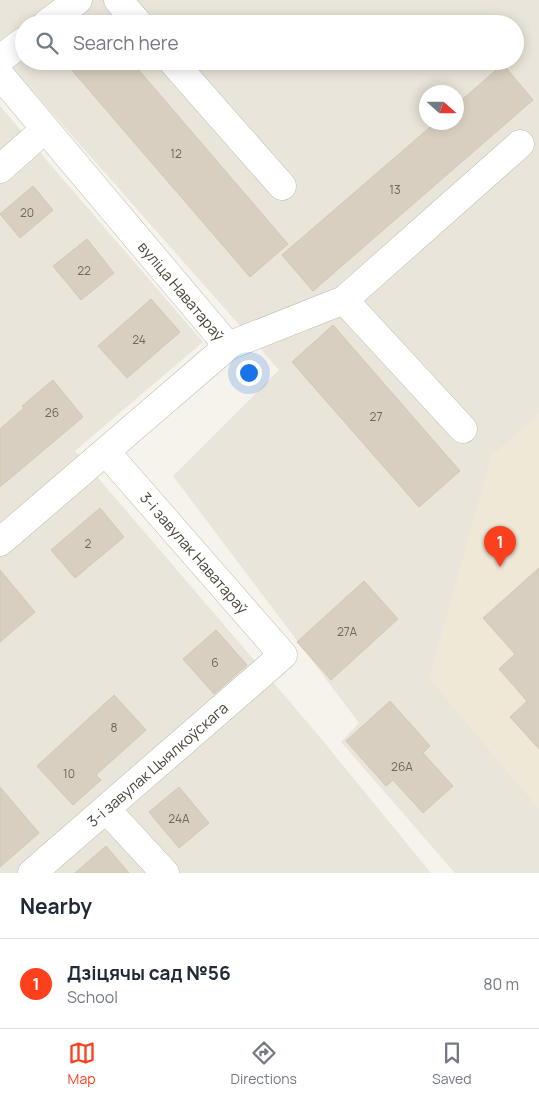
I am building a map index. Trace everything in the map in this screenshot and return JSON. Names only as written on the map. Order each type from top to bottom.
[{"type":"street","points":[[58,15],[78,0]]},
{"type":"street","points":[[118,0],[130,15]]},
{"type":"street","points":[[0,59],[15,48]]},
{"type":"street","points":[[180,70],[282,186]]},
{"type":"street","name":"вуліца Наватараў","points":[[0,75],[44,130],[228,346],[0,542]]},
{"type":"street","points":[[0,169],[44,130]]},
{"type":"street","points":[[228,346],[344,300],[520,144]]},
{"type":"street","points":[[344,300],[463,429]]},
{"type":"street","name":"3-і завулак Наватараў","points":[[106,452],[283,654]]},
{"type":"street","name":"3-і завулак Цыялкоўскага","points":[[32,873],[283,654]]},
{"type":"street","points":[[106,809],[165,873]]},
{"type":"shaded area","points":[[0,0],[539,0],[539,873],[455,873],[341,742],[359,723],[173,476],[279,370],[0,54]]},
{"type":"shaded area","points":[[0,106],[203,342],[75,451],[314,730],[431,873],[0,873]]},
{"type":"shaded area","points":[[539,414],[539,809],[429,678],[492,455]]},
{"type":"building","points":[[72,70],[139,70],[288,244],[250,277]]},
{"type":"building","points":[[496,70],[508,70],[533,100],[313,291],[282,255],[427,130],[464,130],[464,98]]},
{"type":"building","points":[[33,186],[53,210],[20,238],[0,214]]},
{"type":"building","points":[[87,239],[114,273],[81,300],[53,266]]},
{"type":"building","points":[[151,299],[180,332],[127,378],[98,346]]},
{"type":"building","points":[[333,325],[460,471],[419,507],[292,362]]},
{"type":"building","points":[[53,380],[83,417],[0,487],[0,429],[24,408],[22,406]]},
{"type":"building","points":[[100,508],[124,537],[75,578],[51,550]]},
{"type":"building","points":[[539,568],[539,749],[510,717],[527,701],[499,669],[515,654],[483,618]]},
{"type":"building","points":[[0,570],[35,612],[0,642]]},
{"type":"building","points":[[364,581],[398,619],[331,680],[297,642]]},
{"type":"building","points":[[216,630],[247,665],[214,694],[183,659]]},
{"type":"building","points":[[114,695],[146,730],[96,775],[101,780],[73,805],[37,766]]},
{"type":"building","points":[[390,701],[430,746],[423,753],[453,786],[423,813],[393,780],[386,786],[346,741]]},
{"type":"building","points":[[0,787],[39,833],[0,867]]},
{"type":"building","points":[[179,787],[209,823],[179,848],[149,812]]},
{"type":"building","points":[[106,846],[129,873],[75,873]]},
{"type":"place","name":"Дзіцячы сад №56","points":[[500,567]]}]
